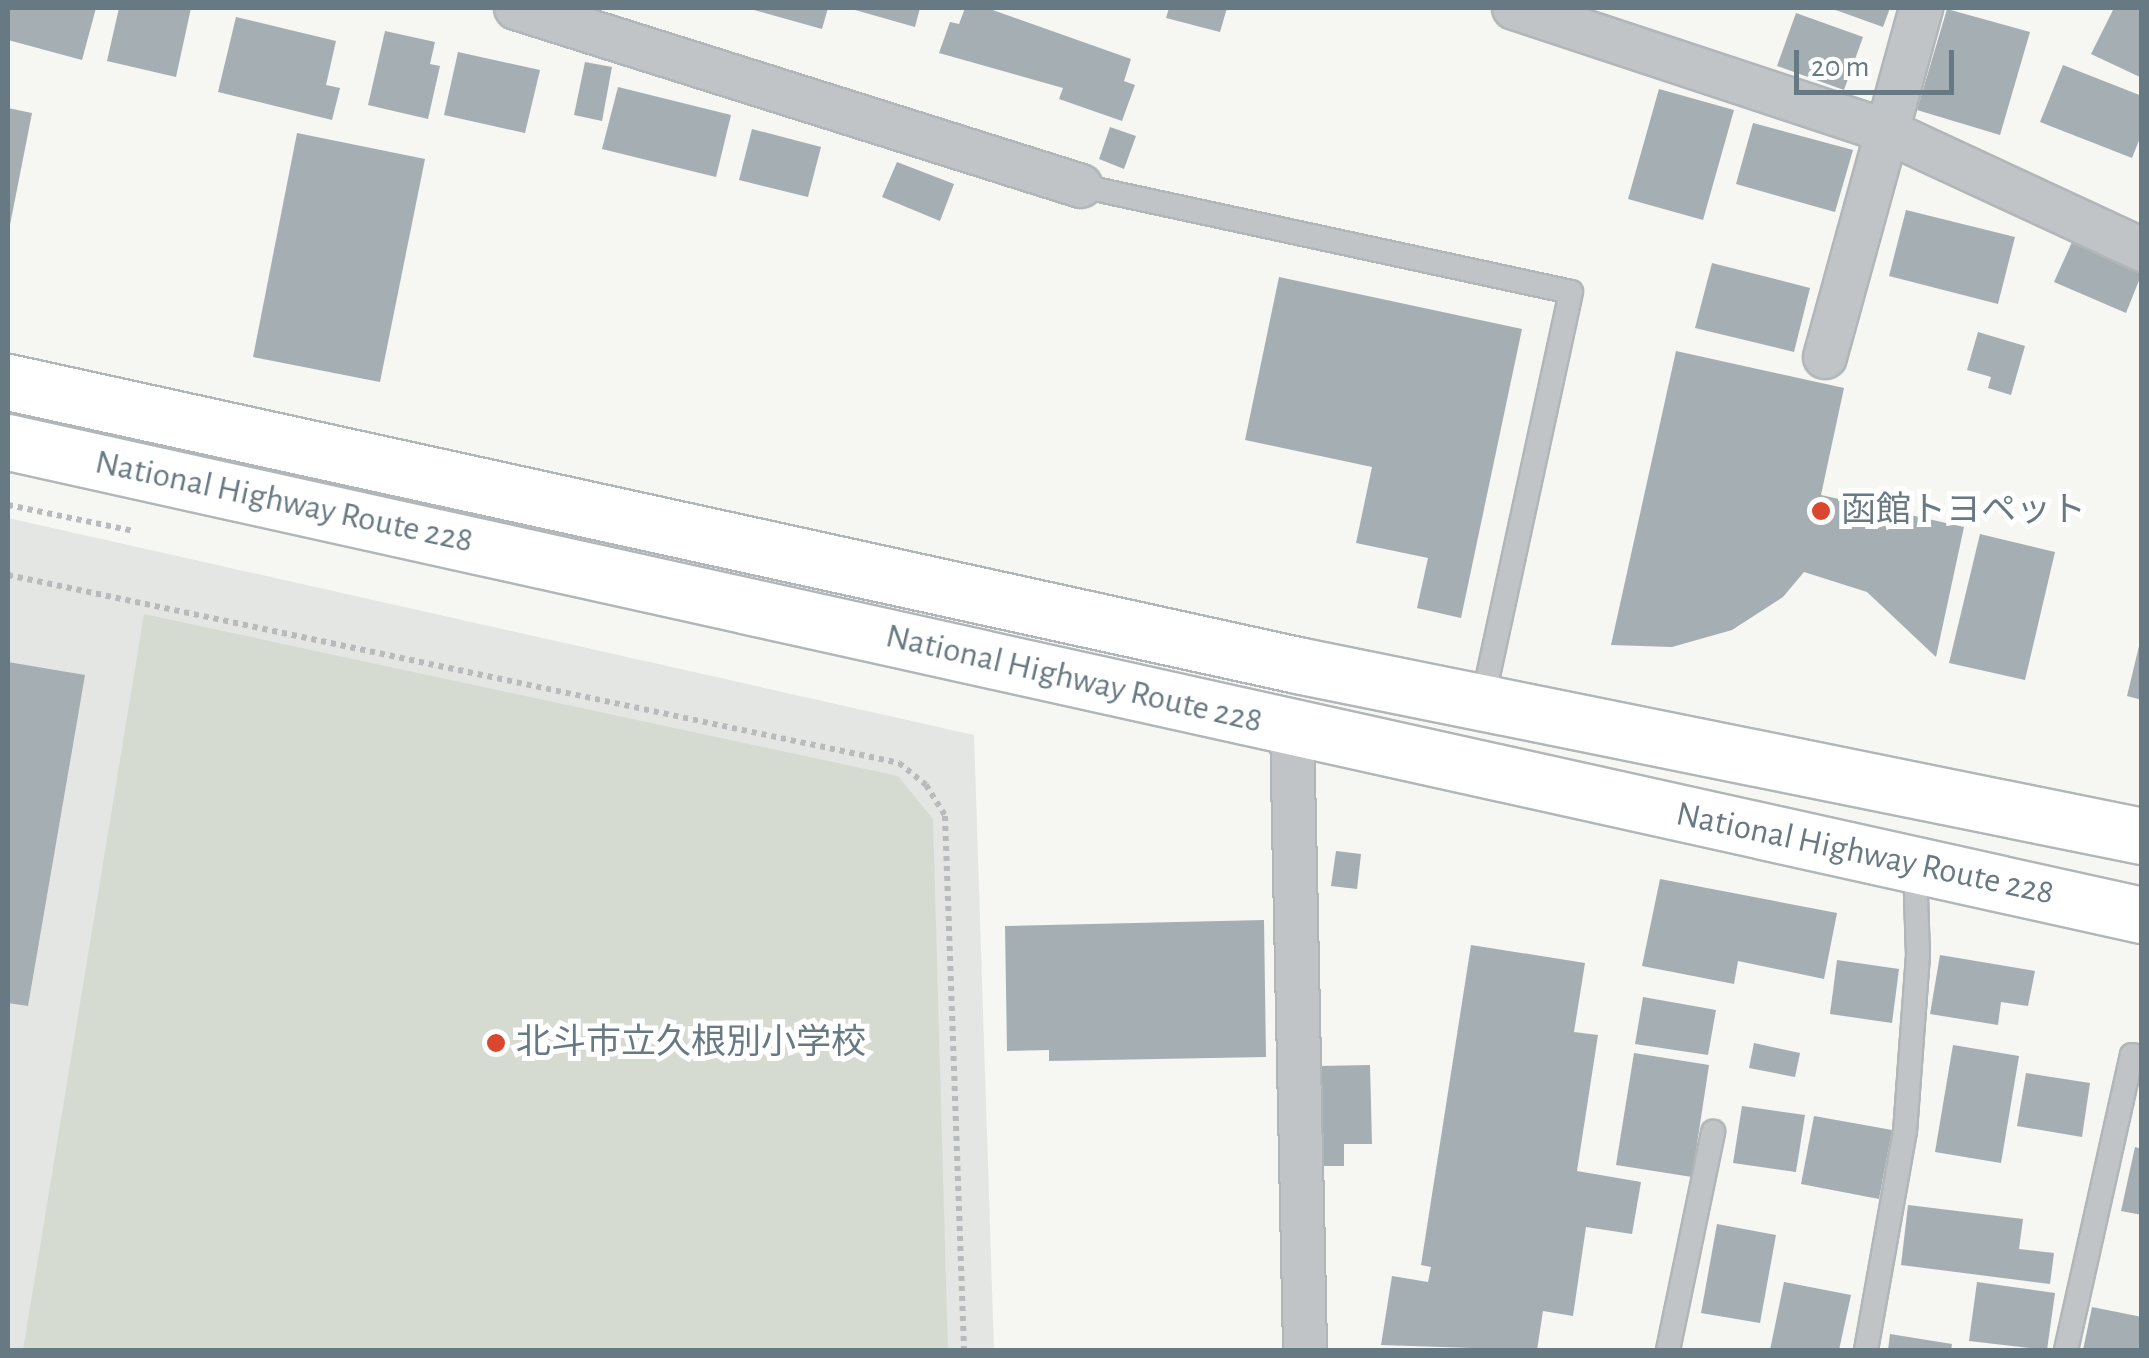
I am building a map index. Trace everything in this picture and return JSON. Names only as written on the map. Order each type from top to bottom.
[{"type":"highway","name":"National Highway Route 228","points":[[8,382],[1482,703],[2142,836]]},
{"type":"highway","name":"National Highway Route 228","points":[[8,442],[2142,915]]},
{"type":"street","points":[[516,8],[608,21],[1081,186]]},
{"type":"street","points":[[1514,8],[1886,131],[2142,250]]},
{"type":"street","points":[[1825,357],[1921,8]]},
{"type":"street","points":[[1292,728],[1305,1350]]},
{"type":"lane","points":[[1081,186],[1571,292],[1482,703]]},
{"type":"lane","points":[[1866,1350],[1905,1132],[1918,956],[1915,865]]},
{"type":"lane","points":[[2066,1350],[2132,1054],[2142,1056]]},
{"type":"lane","points":[[1668,1350],[1713,1132]]},
{"type":"path","points":[[8,575],[898,763],[926,785],[945,816],[964,1350]]},
{"type":"shaded area","name":"北斗市立久根別小学校","points":[[8,518],[974,735],[994,1350],[8,1350]]},
{"type":"shaded area","name":"北斗市立久根別小学校","points":[[144,614],[898,776],[933,819],[948,1350],[23,1350]]},
{"type":"building","points":[[8,8],[96,8],[82,60],[8,40]]},
{"type":"building","points":[[119,8],[191,8],[176,77],[107,61]]},
{"type":"building","points":[[747,8],[828,8],[822,29]]},
{"type":"building","points":[[848,8],[920,8],[915,27]]},
{"type":"building","points":[[965,8],[987,8],[1131,59],[1124,81],[1135,85],[1122,121],[1059,99],[1063,88],[939,53],[950,22],[959,24]]},
{"type":"building","points":[[1169,8],[1227,8],[1220,32],[1166,18]]},
{"type":"building","points":[[1830,8],[1890,8],[1883,27]]},
{"type":"building","points":[[2114,8],[2142,8],[2142,78],[2091,54]]},
{"type":"building","points":[[1947,9],[2030,32],[2000,135],[1917,110]]},
{"type":"building","points":[[1796,13],[1863,37],[1844,90],[1777,66]]},
{"type":"building","points":[[236,17],[336,41],[326,85],[340,88],[332,120],[218,92]]},
{"type":"building","points":[[385,31],[435,42],[430,64],[440,66],[428,119],[368,105]]},
{"type":"building","points":[[458,52],[540,70],[525,133],[444,115]]},
{"type":"building","points":[[585,62],[612,67],[602,121],[574,115]]},
{"type":"building","points":[[2063,65],[2142,96],[2142,133],[2132,158],[2040,122]]},
{"type":"building","points":[[618,87],[731,115],[716,177],[602,149]]},
{"type":"building","points":[[1659,89],[1734,110],[1703,220],[1628,199]]},
{"type":"building","points":[[8,108],[32,113],[9,230],[8,230]]},
{"type":"building","points":[[1753,123],[1853,150],[1835,212],[1736,184]]},
{"type":"building","points":[[1110,127],[1136,136],[1124,169],[1099,159]]},
{"type":"building","points":[[752,129],[821,147],[808,197],[739,180]]},
{"type":"building","points":[[297,133],[425,159],[380,382],[253,357]]},
{"type":"building","points":[[897,162],[954,184],[940,221],[882,197]]},
{"type":"building","points":[[1906,210],[2015,237],[1998,304],[1889,276]]},
{"type":"building","points":[[2072,242],[2142,273],[2126,313],[2054,282]]},
{"type":"building","points":[[1712,263],[1810,288],[1794,352],[1695,328]]},
{"type":"building","points":[[1279,277],[1522,329],[1461,618],[1417,608],[1428,558],[1356,543],[1372,467],[1245,440]]},
{"type":"building","points":[[1978,332],[2025,346],[2011,395],[1988,388],[1991,377],[1967,370]]},
{"type":"building","points":[[1676,351],[1844,388],[1821,495],[1964,527],[1936,657],[1867,592],[1804,572],[1783,597],[1732,630],[1672,647],[1611,645]]},
{"type":"building","points":[[1980,534],[2055,552],[2025,680],[1949,663]]},
{"type":"building","points":[[2142,642],[2142,700],[2127,696]]},
{"type":"building","points":[[8,662],[85,675],[28,1006],[8,1003]]},
{"type":"building","points":[[1336,851],[1361,854],[1357,889],[1331,886]]},
{"type":"building","points":[[1660,879],[1837,913],[1824,979],[1738,961],[1734,984],[1642,966]]},
{"type":"building","points":[[1264,920],[1266,1057],[1049,1061],[1049,1050],[1007,1051],[1005,926]]},
{"type":"building","points":[[1471,945],[1585,963],[1574,1032],[1598,1035],[1577,1171],[1641,1182],[1632,1234],[1586,1227],[1573,1316],[1543,1311],[1537,1350],[1381,1345],[1392,1276],[1428,1282],[1431,1267],[1421,1265]]},
{"type":"building","points":[[1940,955],[2035,971],[2028,1006],[2001,1002],[1998,1025],[1930,1014]]},
{"type":"building","points":[[1837,960],[1899,969],[1892,1023],[1830,1014]]},
{"type":"building","points":[[1643,997],[1716,1010],[1708,1055],[1635,1044]]},
{"type":"building","points":[[1754,1043],[1800,1053],[1795,1077],[1749,1068]]},
{"type":"building","points":[[1953,1045],[2019,1056],[2001,1163],[1935,1152]]},
{"type":"building","points":[[1634,1053],[1709,1065],[1692,1177],[1616,1165]]},
{"type":"building","points":[[1370,1065],[1372,1144],[1344,1144],[1344,1166],[1321,1166],[1319,1066]]},
{"type":"building","points":[[2026,1073],[2090,1083],[2082,1137],[2017,1126]]},
{"type":"building","points":[[1742,1106],[1805,1115],[1796,1172],[1733,1163]]},
{"type":"building","points":[[1814,1116],[1892,1130],[1879,1199],[1801,1184]]},
{"type":"building","points":[[2135,1147],[2142,1149],[2142,1215],[2121,1211]]},
{"type":"building","points":[[1908,1205],[2023,1219],[2019,1249],[2054,1253],[2050,1284],[1901,1265]]},
{"type":"building","points":[[1717,1224],[1776,1235],[1760,1323],[1701,1313]]},
{"type":"building","points":[[1784,1282],[1851,1295],[1839,1350],[1770,1350]]},
{"type":"building","points":[[1977,1282],[2055,1293],[2047,1350],[1969,1341]]},
{"type":"building","points":[[2092,1307],[2142,1317],[2142,1350],[2083,1350]]},
{"type":"building","points":[[1890,1334],[1952,1344],[1951,1350],[1888,1350]]},
{"type":"place","name":"函館トヨペット","points":[[1821,511]]},
{"type":"place","name":"北斗市立久根別小学校","points":[[496,1043]]}]
